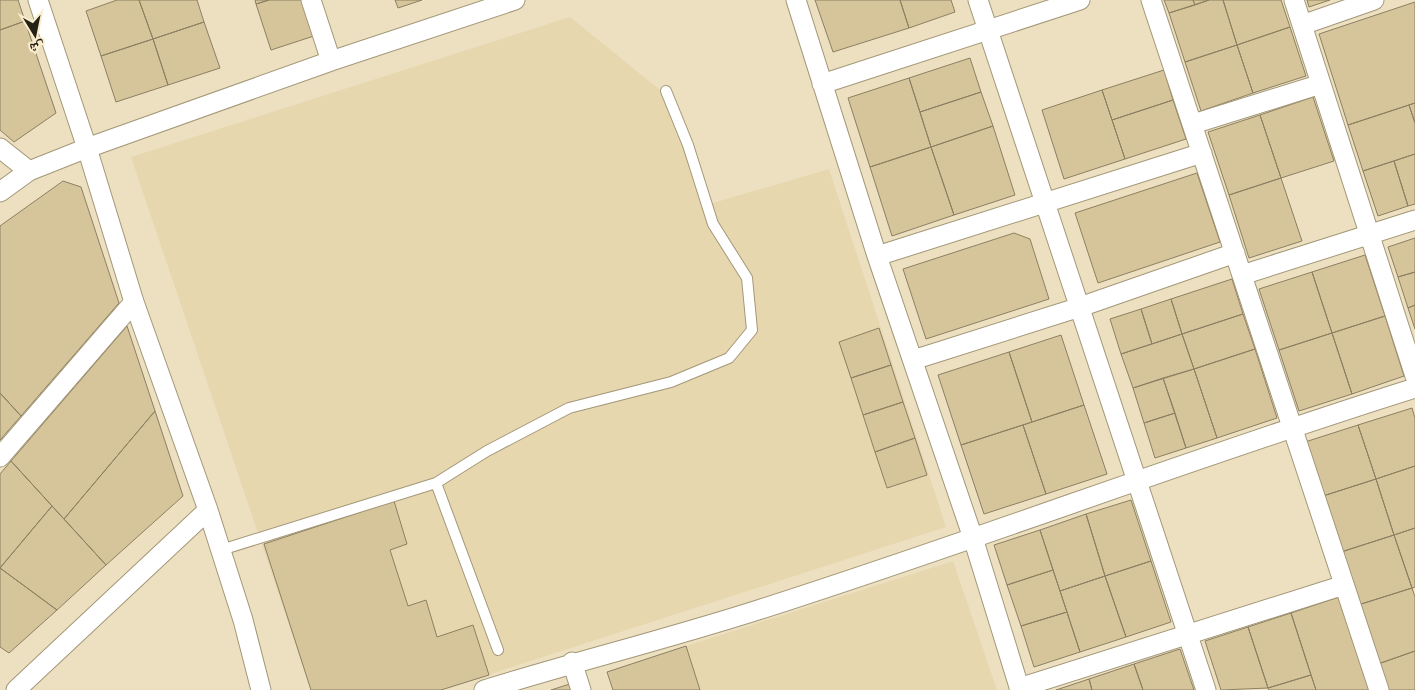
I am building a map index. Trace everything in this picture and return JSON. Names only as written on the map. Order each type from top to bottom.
[{"type":"street","points":[[38,0],[87,148],[134,302],[221,550],[243,620],[261,690]]},
{"type":"street","points":[[311,0],[331,61]]},
{"type":"street","points":[[0,192],[28,171],[87,148],[331,61],[515,0]]},
{"type":"street","points":[[796,0],[877,256],[973,538],[1020,689],[1344,585]]},
{"type":"street","points":[[978,0],[1206,690]]},
{"type":"street","points":[[822,84],[1080,0]]},
{"type":"street","points":[[1151,0],[1380,690]]},
{"type":"street","points":[[1294,0],[1415,376]]},
{"type":"street","points":[[1302,25],[1374,0]]},
{"type":"street","points":[[1193,124],[1321,84]]},
{"type":"street","points":[[0,148],[28,171]]},
{"type":"street","points":[[877,256],[1202,153]]},
{"type":"street","points":[[1242,276],[1415,220]]},
{"type":"street","points":[[912,360],[1080,307],[1235,253]]},
{"type":"street","points":[[0,457],[134,302]]},
{"type":"street","points":[[484,690],[572,662],[756,611],[1138,482],[1292,427],[1415,388]]},
{"type":"street","points":[[16,690],[208,510]]},
{"type":"street","points":[[572,662],[582,690]]},
{"type":"lane","points":[[221,550],[436,483],[487,451],[569,408],[671,382],[729,358],[752,330],[746,278],[713,224],[688,145],[666,91]]},
{"type":"lane","points":[[436,483],[498,650]]},
{"type":"shaded area","points":[[570,17],[665,94],[681,140],[713,203],[829,169],[946,527],[441,690],[311,690],[131,157]]},
{"type":"shaded area","points":[[953,561],[997,690],[700,690],[686,646]]},
{"type":"building","points":[[0,0],[18,0],[25,21],[0,30]]},
{"type":"building","points":[[117,0],[139,0],[153,39],[101,56],[86,11]]},
{"type":"building","points":[[139,0],[197,0],[204,22],[153,39]]},
{"type":"building","points":[[255,0],[269,0],[256,4]]},
{"type":"building","points":[[269,0],[309,0],[320,34],[271,50],[256,4]]},
{"type":"building","points":[[395,0],[422,0],[398,8]]},
{"type":"building","points":[[815,0],[900,0],[909,28],[833,52]]},
{"type":"building","points":[[900,0],[951,0],[955,12],[909,28]]},
{"type":"building","points":[[1164,0],[1193,0],[1195,5],[1169,13]]},
{"type":"building","points":[[1193,0],[1209,0],[1195,5]]},
{"type":"building","points":[[1209,0],[1223,0],[1237,45],[1185,62],[1169,13]]},
{"type":"building","points":[[1223,0],[1281,0],[1290,27],[1237,45]]},
{"type":"building","points":[[1307,0],[1330,0],[1309,7]]},
{"type":"building","points":[[1415,2],[1415,103],[1348,125],[1319,34]]},
{"type":"building","points":[[25,21],[56,113],[14,142],[0,130],[0,30]]},
{"type":"building","points":[[204,22],[220,68],[168,85],[153,39]]},
{"type":"building","points":[[1290,27],[1306,76],[1253,93],[1237,45]]},
{"type":"building","points":[[153,39],[168,85],[116,102],[101,56]]},
{"type":"building","points":[[1237,45],[1253,93],[1201,111],[1185,62]]},
{"type":"building","points":[[970,58],[981,92],[920,112],[909,78]]},
{"type":"building","points":[[1164,70],[1173,100],[1112,120],[1102,90]]},
{"type":"building","points":[[909,78],[931,147],[870,167],[848,98]]},
{"type":"building","points":[[1102,90],[1125,159],[1064,179],[1042,110]]},
{"type":"building","points":[[981,92],[993,126],[931,147],[920,112]]},
{"type":"building","points":[[1313,97],[1334,161],[1281,178],[1260,115]]},
{"type":"building","points":[[1173,100],[1186,139],[1125,159],[1112,120]]},
{"type":"building","points":[[1415,103],[1415,123],[1409,105]]},
{"type":"building","points":[[1409,105],[1415,123],[1415,154],[1363,171],[1348,125]]},
{"type":"building","points":[[1260,115],[1281,178],[1229,195],[1208,132]]},
{"type":"building","points":[[993,126],[1015,195],[954,215],[931,147]]},
{"type":"building","points":[[931,147],[954,215],[892,236],[870,167]]},
{"type":"building","points":[[1415,154],[1415,204],[1408,206],[1394,161]]},
{"type":"building","points":[[1394,161],[1408,206],[1378,216],[1363,171]]},
{"type":"building","points":[[1197,173],[1220,242],[1098,283],[1075,213]]},
{"type":"building","points":[[1281,178],[1302,241],[1249,258],[1229,195]]},
{"type":"building","points":[[63,181],[81,187],[119,303],[21,416],[0,393],[0,226]]},
{"type":"building","points":[[1014,233],[1030,239],[1049,299],[926,339],[903,269]]},
{"type":"building","points":[[1415,238],[1415,272],[1398,277],[1388,247]]},
{"type":"building","points":[[1365,255],[1385,316],[1332,333],[1312,272]]},
{"type":"building","points":[[1312,272],[1332,333],[1279,350],[1259,289]]},
{"type":"building","points":[[1415,272],[1415,305],[1408,308],[1398,277]]},
{"type":"building","points":[[1232,279],[1243,314],[1182,334],[1171,299]]},
{"type":"building","points":[[1171,299],[1182,334],[1152,344],[1141,309]]},
{"type":"building","points":[[1415,305],[1415,329],[1408,308]]},
{"type":"building","points":[[1141,309],[1152,344],[1121,354],[1110,319]]},
{"type":"building","points":[[1243,314],[1255,349],[1194,369],[1182,334]]},
{"type":"building","points":[[1385,316],[1404,376],[1352,394],[1332,333]]},
{"type":"building","points":[[127,326],[155,411],[64,519],[11,461]]},
{"type":"building","points":[[879,328],[891,365],[851,378],[839,342]]},
{"type":"building","points":[[1332,333],[1352,394],[1299,411],[1279,350]]},
{"type":"building","points":[[1182,334],[1194,369],[1133,388],[1121,354]]},
{"type":"building","points":[[1061,335],[1084,405],[1032,422],[1009,352]]},
{"type":"building","points":[[1255,349],[1277,418],[1217,438],[1194,369]]},
{"type":"building","points":[[1009,352],[1032,422],[961,445],[938,375]]},
{"type":"building","points":[[891,365],[903,402],[863,415],[851,378]]},
{"type":"building","points":[[1194,369],[1217,438],[1186,448],[1163,378]]},
{"type":"building","points":[[1163,378],[1175,413],[1144,423],[1133,388]]},
{"type":"building","points":[[0,393],[21,416],[0,440]]},
{"type":"building","points":[[903,402],[915,438],[875,452],[863,415]]},
{"type":"building","points":[[1084,405],[1107,474],[1046,494],[1023,425]]},
{"type":"building","points":[[1412,408],[1415,418],[1415,466],[1376,479],[1358,425]]},
{"type":"building","points":[[155,411],[183,496],[106,565],[64,519]]},
{"type":"building","points":[[1175,413],[1186,448],[1155,458],[1144,423]]},
{"type":"building","points":[[1023,425],[1046,494],[984,514],[961,445]]},
{"type":"building","points":[[1358,425],[1376,479],[1323,496],[1305,442]]},
{"type":"building","points":[[915,438],[927,475],[887,488],[875,452]]},
{"type":"building","points":[[11,461],[52,506],[0,568],[0,474]]},
{"type":"building","points":[[1415,466],[1415,528],[1394,535],[1376,479]]},
{"type":"building","points":[[1376,479],[1394,535],[1341,552],[1323,496]]},
{"type":"building","points":[[1131,500],[1151,561],[1105,576],[1086,514]]},
{"type":"building","points":[[394,501],[407,544],[390,550],[408,606],[426,600],[437,637],[473,625],[489,675],[441,690],[311,690],[264,544]]},
{"type":"building","points":[[52,506],[106,565],[57,610],[0,568]]},
{"type":"building","points":[[1086,514],[1105,576],[1060,591],[1040,530]]},
{"type":"building","points":[[1415,528],[1415,587],[1412,588],[1394,535]]},
{"type":"building","points":[[1040,530],[1053,570],[1007,585],[994,545]]},
{"type":"building","points":[[1394,535],[1412,588],[1358,605],[1341,552]]},
{"type":"building","points":[[1151,561],[1171,622],[1126,637],[1105,576]]},
{"type":"building","points":[[0,568],[57,610],[9,653],[0,647]]},
{"type":"building","points":[[1053,570],[1067,612],[1021,626],[1007,585]]},
{"type":"building","points":[[1105,576],[1126,637],[1080,652],[1060,591]]},
{"type":"building","points":[[1412,588],[1415,597],[1415,651],[1378,664],[1358,605]]},
{"type":"building","points":[[1339,597],[1369,690],[1316,690],[1291,613]]},
{"type":"building","points":[[1067,612],[1080,652],[1034,667],[1021,626]]},
{"type":"building","points":[[1291,613],[1311,675],[1268,688],[1248,627]]},
{"type":"building","points":[[1248,627],[1268,688],[1221,690],[1205,641]]},
{"type":"building","points":[[686,646],[700,690],[613,690],[607,672]]},
{"type":"building","points":[[1180,649],[1194,690],[1143,690],[1134,664]]},
{"type":"building","points":[[1415,651],[1415,690],[1386,690],[1378,664]]},
{"type":"building","points":[[1134,664],[1143,690],[1092,690],[1089,679]]},
{"type":"building","points":[[1311,675],[1316,690],[1269,690],[1268,688]]},
{"type":"building","points":[[1089,679],[1092,690],[1056,690]]},
{"type":"building","points":[[576,682],[579,690],[551,690]]}]
